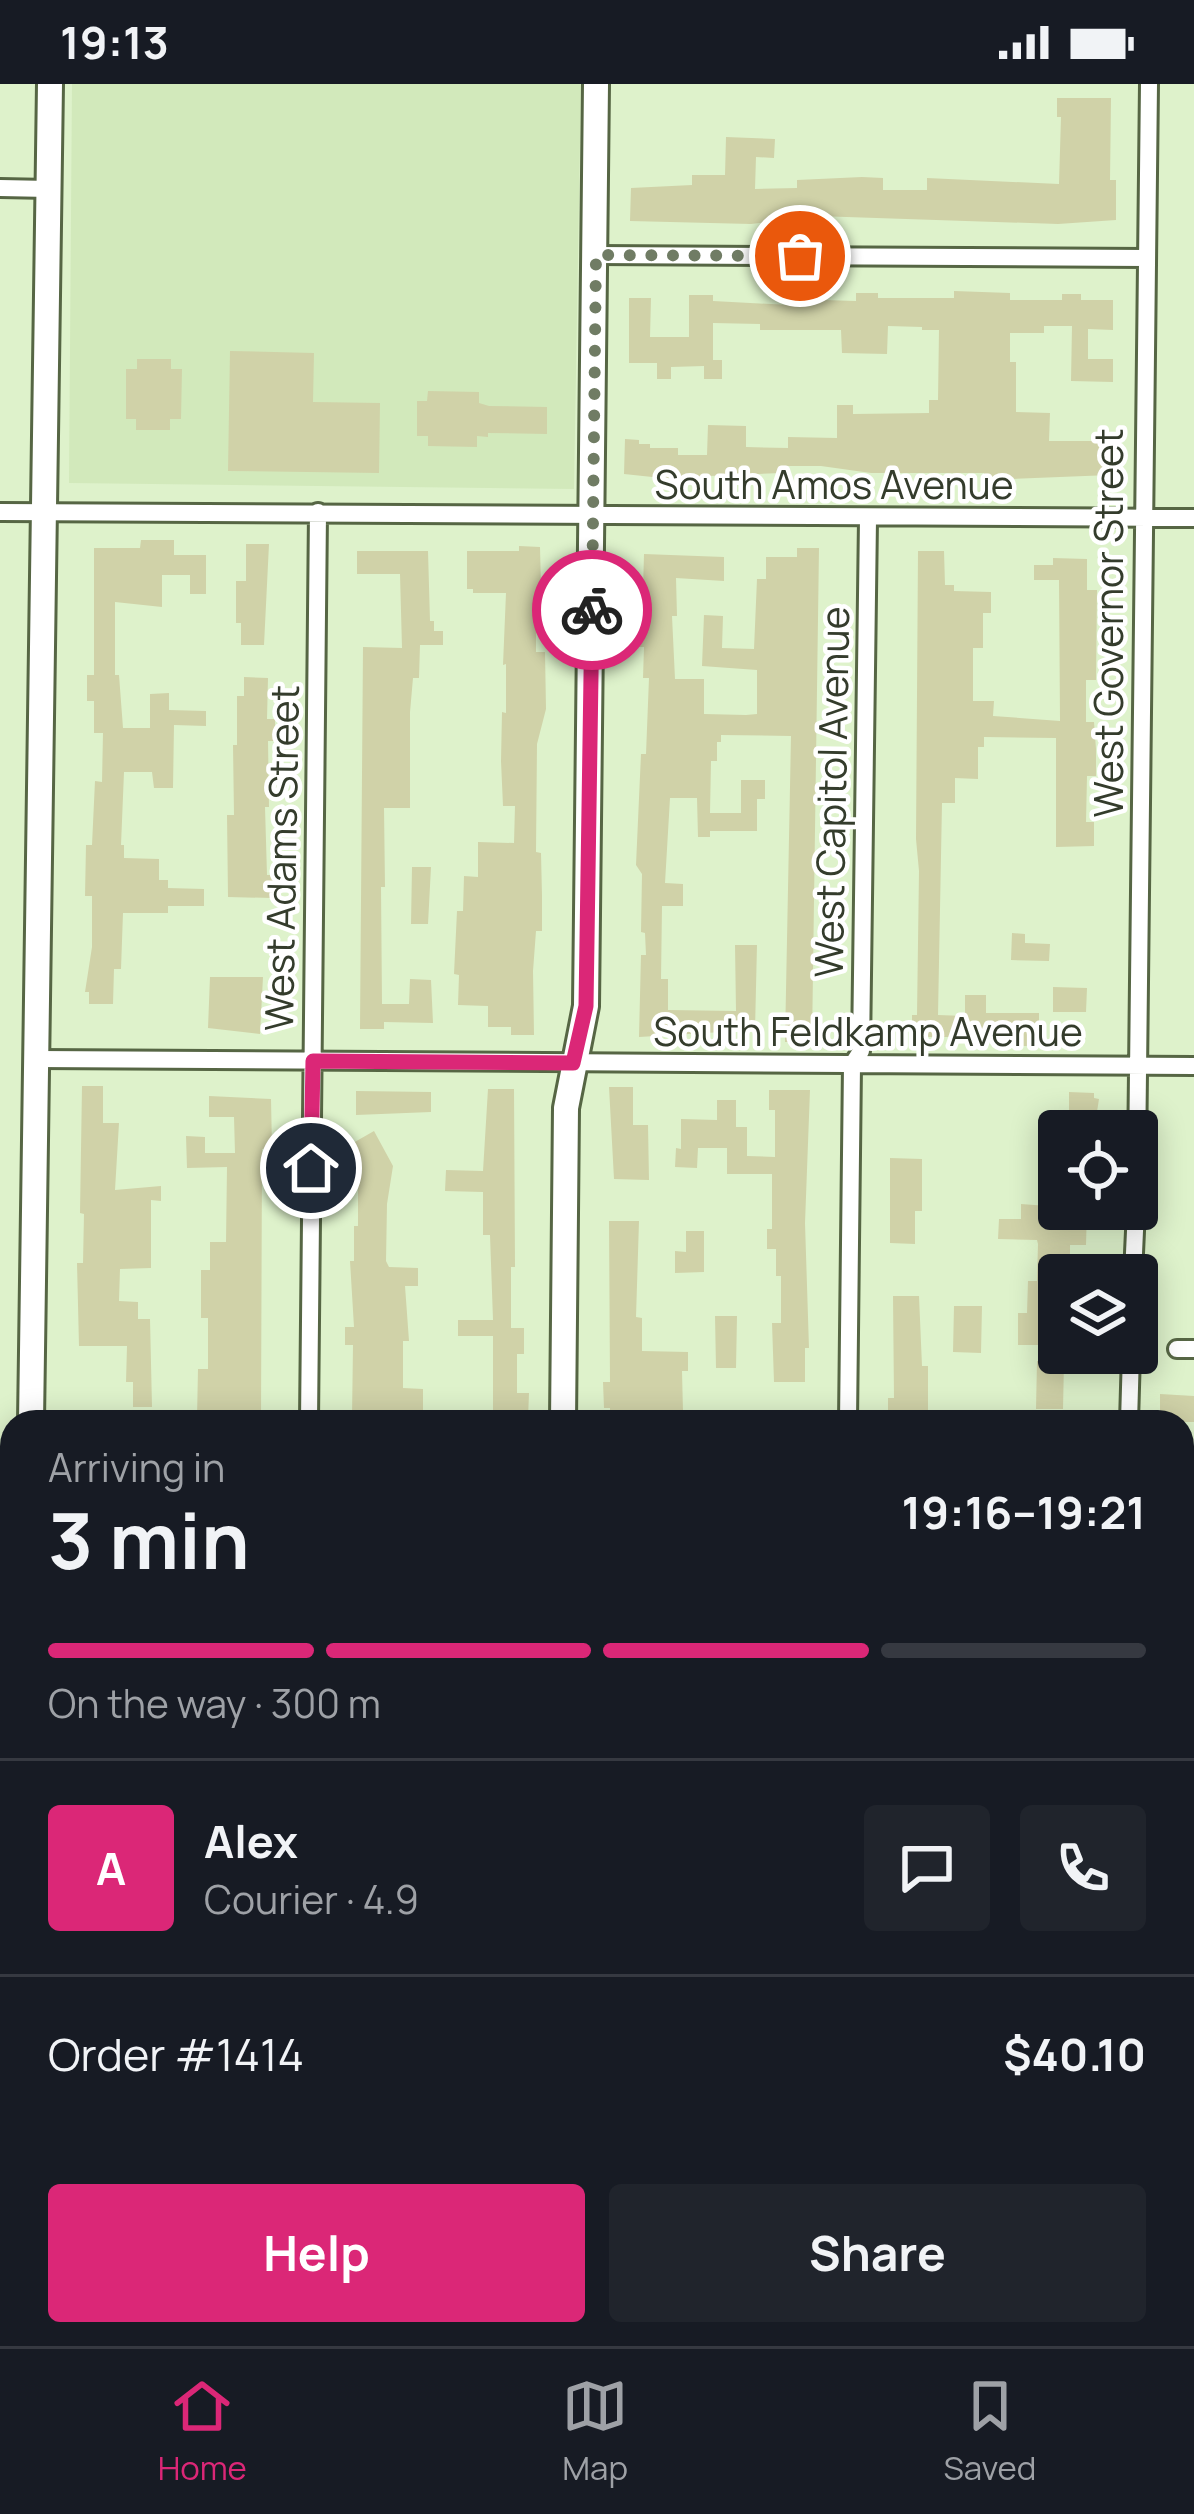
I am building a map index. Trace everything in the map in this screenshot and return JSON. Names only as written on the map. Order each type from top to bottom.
[{"type":"street","points":[[31,1410],[50,84]]},
{"type":"street","points":[[563,1410],[566,1108],[586,1006],[596,84]]},
{"type":"street","name":"West Governor Street","points":[[1138,1110],[1149,84]]},
{"type":"street","points":[[0,188],[49,189]]},
{"type":"street","points":[[596,255],[1146,258]]},
{"type":"street","name":"South Amos Avenue","points":[[0,512],[1194,518]]},
{"type":"street","name":"West Adams Street","points":[[309,1410],[318,512]]},
{"type":"street","name":"West Capitol Avenue","points":[[848,1410],[852,1065],[861,1051],[868,519]]},
{"type":"street","name":"South Feldkamp Avenue","points":[[37,1059],[1194,1066]]},
{"type":"street","points":[[1130,1410],[1131,1374]]},
{"type":"shaded area","points":[[72,84],[581,84],[574,489],[69,483]]},
{"type":"building","points":[[1057,98],[1111,98],[1110,180],[1116,180],[1116,220],[1058,224],[787,215],[787,220],[751,224],[630,221],[631,188],[692,185],[692,175],[725,175],[726,137],[775,139],[774,158],[756,157],[755,189],[797,188],[797,180],[862,177],[883,178],[883,190],[927,190],[927,178],[1059,184]]},
{"type":"building","points":[[954,291],[1010,293],[1010,300],[1062,300],[1062,294],[1081,294],[1081,300],[1113,300],[1113,330],[1088,329],[1088,359],[1113,359],[1113,382],[1071,381],[1072,326],[1044,326],[1044,333],[1010,333],[1010,362],[1016,362],[1016,412],[1050,413],[1049,441],[1110,441],[1110,475],[984,480],[984,473],[871,473],[781,466],[781,473],[709,476],[709,483],[624,474],[625,439],[639,440],[650,448],[678,448],[678,455],[707,455],[708,425],[746,426],[746,447],[788,448],[788,437],[837,438],[837,405],[853,405],[853,414],[929,413],[929,400],[938,400],[939,330],[922,327],[888,326],[887,354],[842,353],[841,330],[760,330],[760,324],[713,323],[713,360],[722,360],[722,379],[704,379],[704,366],[671,367],[671,379],[657,379],[657,363],[629,363],[629,298],[651,298],[650,337],[689,337],[689,295],[789,305],[789,299],[856,301],[856,293],[878,293],[878,298],[954,298]]},
{"type":"building","points":[[230,351],[314,353],[313,402],[380,403],[379,473],[228,471]]},
{"type":"building","points":[[137,359],[171,359],[171,369],[182,369],[181,419],[170,419],[170,430],[136,430],[136,419],[126,419],[126,369],[137,369]]},
{"type":"building","points":[[428,391],[479,392],[479,403],[489,406],[547,407],[547,434],[488,433],[488,437],[477,436],[477,447],[428,446],[428,436],[417,436],[417,401],[427,401]]},
{"type":"building","points":[[141,540],[174,540],[174,555],[206,555],[206,594],[190,594],[190,575],[162,575],[162,607],[115,602],[115,675],[119,675],[123,728],[150,728],[150,694],[169,693],[169,710],[206,711],[206,726],[174,725],[173,788],[154,788],[152,772],[124,772],[121,845],[124,858],[159,859],[159,880],[168,880],[168,888],[204,889],[204,906],[168,906],[168,913],[123,913],[121,969],[114,969],[113,1004],[89,1004],[89,992],[85,992],[92,947],[92,896],[85,896],[86,845],[92,845],[95,781],[102,782],[103,733],[94,733],[94,701],[87,701],[87,675],[94,675],[94,548],[140,548]]},
{"type":"building","points":[[246,544],[269,544],[264,645],[241,645],[241,623],[236,623],[236,581],[246,581]]},
{"type":"building","points":[[519,546],[540,547],[541,587],[547,587],[547,612],[536,612],[536,652],[545,652],[546,709],[537,744],[536,852],[541,853],[542,931],[536,931],[534,1035],[511,1035],[511,1027],[488,1027],[488,1006],[458,1005],[459,975],[454,974],[457,911],[463,911],[464,876],[478,877],[478,842],[514,843],[515,806],[503,806],[501,761],[506,593],[467,589],[467,551],[519,551]]},
{"type":"building","points":[[797,548],[819,548],[812,1042],[785,1042],[791,736],[721,735],[717,742],[717,761],[711,761],[710,813],[741,813],[741,780],[765,780],[765,799],[757,799],[757,831],[710,831],[710,837],[698,837],[697,798],[670,798],[665,883],[683,884],[683,906],[662,906],[661,979],[668,979],[668,1010],[736,1011],[735,945],[757,945],[755,1030],[639,1037],[641,955],[646,955],[645,933],[641,932],[642,874],[636,865],[649,678],[643,678],[644,647],[637,647],[644,554],[724,557],[724,581],[676,578],[677,616],[672,616],[675,679],[704,679],[704,714],[746,715],[757,714],[757,670],[702,666],[704,615],[723,616],[722,648],[754,649],[757,579],[766,579],[766,557],[797,557]]},
{"type":"building","points":[[357,551],[428,551],[430,621],[434,621],[434,631],[443,631],[443,645],[420,645],[419,678],[413,678],[410,712],[410,808],[384,808],[385,887],[381,887],[382,1004],[409,1004],[410,979],[431,980],[433,1023],[384,1022],[384,1029],[360,1029],[363,647],[402,648],[400,574],[357,574]]},
{"type":"building","points":[[918,551],[944,551],[945,585],[954,585],[954,591],[991,592],[991,613],[983,613],[983,648],[973,648],[973,701],[994,701],[993,716],[1060,721],[1059,580],[1034,580],[1034,565],[1053,565],[1053,558],[1087,559],[1087,590],[1097,590],[1096,680],[1086,680],[1086,722],[1094,722],[1096,776],[1087,776],[1086,822],[1094,822],[1094,846],[1056,847],[1056,738],[984,737],[984,747],[978,747],[978,779],[955,778],[955,803],[942,803],[938,1015],[965,1016],[965,995],[986,995],[986,1013],[1039,1013],[1039,1046],[1005,1046],[1005,1037],[912,1037],[912,1015],[917,1015],[919,871]]},
{"type":"building","points":[[244,677],[268,678],[267,719],[275,719],[275,741],[268,741],[269,807],[265,807],[272,898],[228,897],[227,815],[234,815],[233,745],[237,745],[237,696],[244,696]]},
{"type":"building","points":[[412,867],[431,867],[428,924],[411,924]]},
{"type":"building","points":[[1012,933],[1025,934],[1025,943],[1050,944],[1049,961],[1011,960]]},
{"type":"building","points":[[210,977],[263,977],[260,1034],[208,1028]]},
{"type":"building","points":[[1053,987],[1087,988],[1086,1012],[1053,1012]]},
{"type":"building","points":[[82,1086],[103,1086],[103,1123],[119,1123],[115,1190],[161,1186],[161,1201],[151,1200],[151,1268],[120,1269],[119,1301],[138,1302],[138,1319],[150,1319],[152,1407],[133,1407],[133,1382],[126,1382],[127,1346],[79,1346]]},
{"type":"building","points":[[609,1087],[633,1087],[633,1125],[648,1125],[649,1180],[614,1179]]},
{"type":"building","points":[[488,1089],[514,1089],[511,1328],[524,1328],[524,1354],[517,1354],[517,1393],[529,1393],[528,1410],[493,1410],[493,1336],[458,1336],[458,1320],[493,1320],[490,1235],[483,1235],[483,1192],[445,1191],[446,1170],[483,1171]]},
{"type":"building","points":[[769,1090],[810,1090],[805,1382],[774,1382],[772,1323],[781,1323],[781,1276],[776,1276],[776,1249],[767,1249],[767,1229],[772,1229],[772,1174],[727,1174],[727,1148],[698,1148],[697,1168],[675,1167],[676,1148],[681,1149],[681,1119],[717,1120],[717,1100],[736,1100],[736,1127],[747,1127],[747,1156],[775,1157],[775,1110],[769,1110]]},
{"type":"building","points":[[356,1091],[431,1092],[431,1112],[356,1115]]},
{"type":"building","points":[[1069,1092],[1094,1093],[1099,1099],[1097,1110],[1069,1110]]},
{"type":"building","points":[[209,1096],[271,1099],[272,1148],[262,1149],[261,1410],[197,1410],[198,1369],[208,1369],[201,1270],[210,1270],[210,1242],[226,1242],[227,1167],[187,1168],[186,1136],[205,1137],[205,1153],[235,1153],[234,1117],[209,1117]]},
{"type":"building","points":[[374,1131],[393,1166],[386,1261],[389,1267],[418,1268],[418,1286],[405,1286],[409,1341],[403,1341],[403,1388],[423,1389],[423,1410],[352,1410],[353,1345],[345,1345],[345,1327],[354,1327],[350,1261],[354,1261],[354,1226],[358,1226],[358,1152],[353,1143]]},
{"type":"building","points":[[890,1158],[922,1159],[922,1211],[915,1211],[915,1244],[890,1243]]},
{"type":"building","points":[[1021,1204],[1038,1205],[1038,1230],[1086,1230],[1086,1245],[1070,1245],[1070,1254],[1038,1254],[1038,1345],[1018,1345],[1018,1313],[1027,1313],[1028,1281],[1037,1281],[1037,1240],[998,1239],[999,1219],[1021,1219]]},
{"type":"building","points":[[609,1221],[639,1221],[636,1317],[642,1318],[642,1351],[688,1352],[688,1371],[682,1371],[683,1410],[604,1408],[603,1382],[610,1382]]},
{"type":"building","points":[[686,1231],[704,1231],[704,1272],[675,1273],[675,1251],[686,1252]]},
{"type":"building","points":[[893,1296],[919,1296],[928,1410],[888,1410],[888,1398],[894,1398]]},
{"type":"building","points":[[954,1306],[982,1306],[981,1353],[953,1352]]},
{"type":"building","points":[[715,1316],[737,1316],[736,1368],[716,1368]]},
{"type":"building","points":[[1037,1361],[1038,1374],[1064,1374],[1063,1409],[1036,1409]]},
{"type":"building","points":[[1160,1394],[1194,1396],[1194,1410],[1160,1410]]},
{"type":"way so far","points":[[592,610],[596,255],[800,256]]},
{"type":"route","points":[[311,1168],[313,1061],[573,1063],[586,1006],[592,610]]}]
